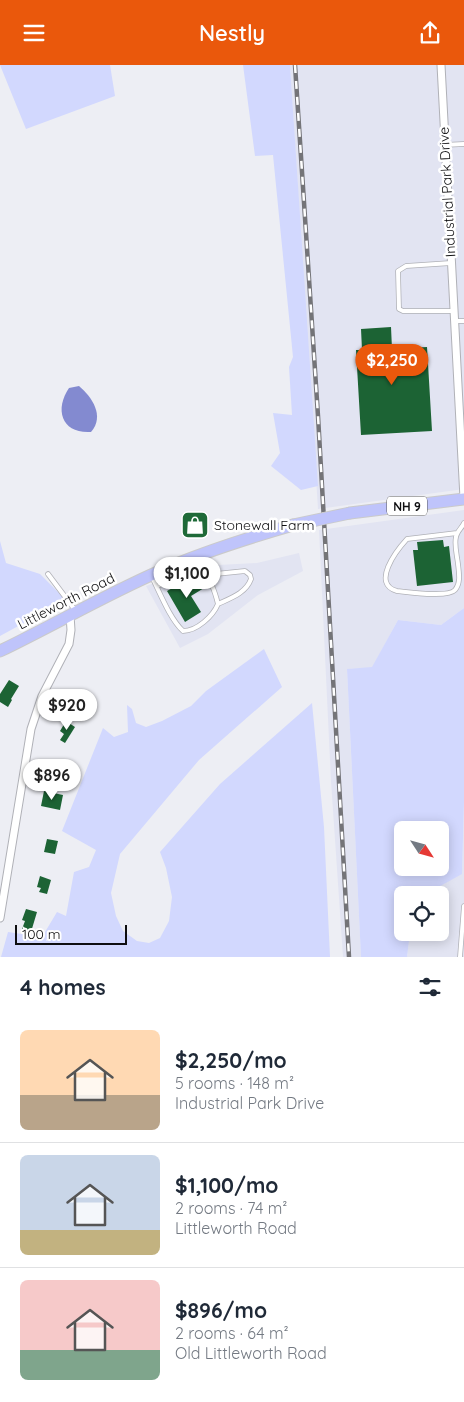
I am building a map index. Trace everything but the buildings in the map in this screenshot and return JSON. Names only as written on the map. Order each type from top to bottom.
[{"type":"main road","name":"Littleworth Road","points":[[0,651],[152,575],[212,550],[293,525],[350,513],[464,498]]},
{"type":"street","name":"Industrial Park Drive","points":[[441,65],[464,498]]},
{"type":"street","points":[[0,918],[21,783],[32,729],[45,690],[70,644],[73,614]]},
{"type":"lane","points":[[444,145],[464,144]]},
{"type":"lane","points":[[451,263],[406,266],[400,269],[398,271],[399,309],[403,311],[454,311]]},
{"type":"lane","points":[[455,321],[464,321]]},
{"type":"lane","points":[[457,533],[406,539],[386,573],[385,581],[387,585],[397,591],[451,593],[458,585],[459,578],[455,541],[457,533],[464,523]]},
{"type":"lane","points":[[152,575],[157,586],[164,601],[183,631],[191,630],[207,619],[213,614],[218,604],[240,594],[246,589],[251,579],[250,575],[245,571],[206,575],[197,572],[157,586]]},
{"type":"lane","points":[[48,574],[73,614]]},
{"type":"lane","points":[[206,575],[218,604]]},
{"type":"lane","points":[[460,957],[464,906]]},
{"type":"shaded area","points":[[0,65],[110,65],[115,96],[26,129]]},
{"type":"shaded area","points":[[243,65],[290,65],[318,486],[301,490],[271,466],[280,453],[273,413],[292,415],[289,367],[293,357],[273,155],[255,156]]},
{"type":"shaded area","points":[[290,65],[464,65],[464,489],[318,509]]},
{"type":"shaded area","points":[[464,510],[464,608],[441,625],[398,620],[372,668],[347,669],[361,957],[343,957],[331,781],[319,530]]},
{"type":"shaded area","points":[[0,541],[6,563],[40,574],[66,600],[0,636]]},
{"type":"shaded area","points":[[299,553],[303,571],[258,595],[208,634],[180,648],[146,586],[199,566],[257,563]]},
{"type":"shaded area","points":[[464,608],[462,874],[440,886],[394,886],[394,941],[409,941],[407,957],[361,957],[347,669],[372,667],[398,620],[441,625]]},
{"type":"shaded area","points":[[264,649],[282,687],[199,760],[120,854],[111,893],[116,916],[123,931],[137,941],[149,943],[160,938],[169,921],[172,897],[166,868],[160,852],[220,784],[312,703],[324,827],[330,957],[1,957],[8,932],[42,937],[57,912],[66,916],[74,872],[89,867],[96,850],[62,831],[103,728],[114,737],[128,732],[127,705],[132,709],[136,723],[146,727],[162,721],[191,706],[206,691]]},
{"type":"shaded area","points":[[464,802],[464,957],[407,957],[409,941],[449,941],[449,886],[440,886],[462,873]]},
{"type":"water","points":[[79,386],[92,401],[97,413],[97,420],[91,432],[81,432],[67,425],[62,412],[64,396],[69,388]]},
{"type":"railway","points":[[295,65],[318,416],[349,957]]},
{"type":"place","name":"Stonewall Farm","points":[[195,525]]}]
